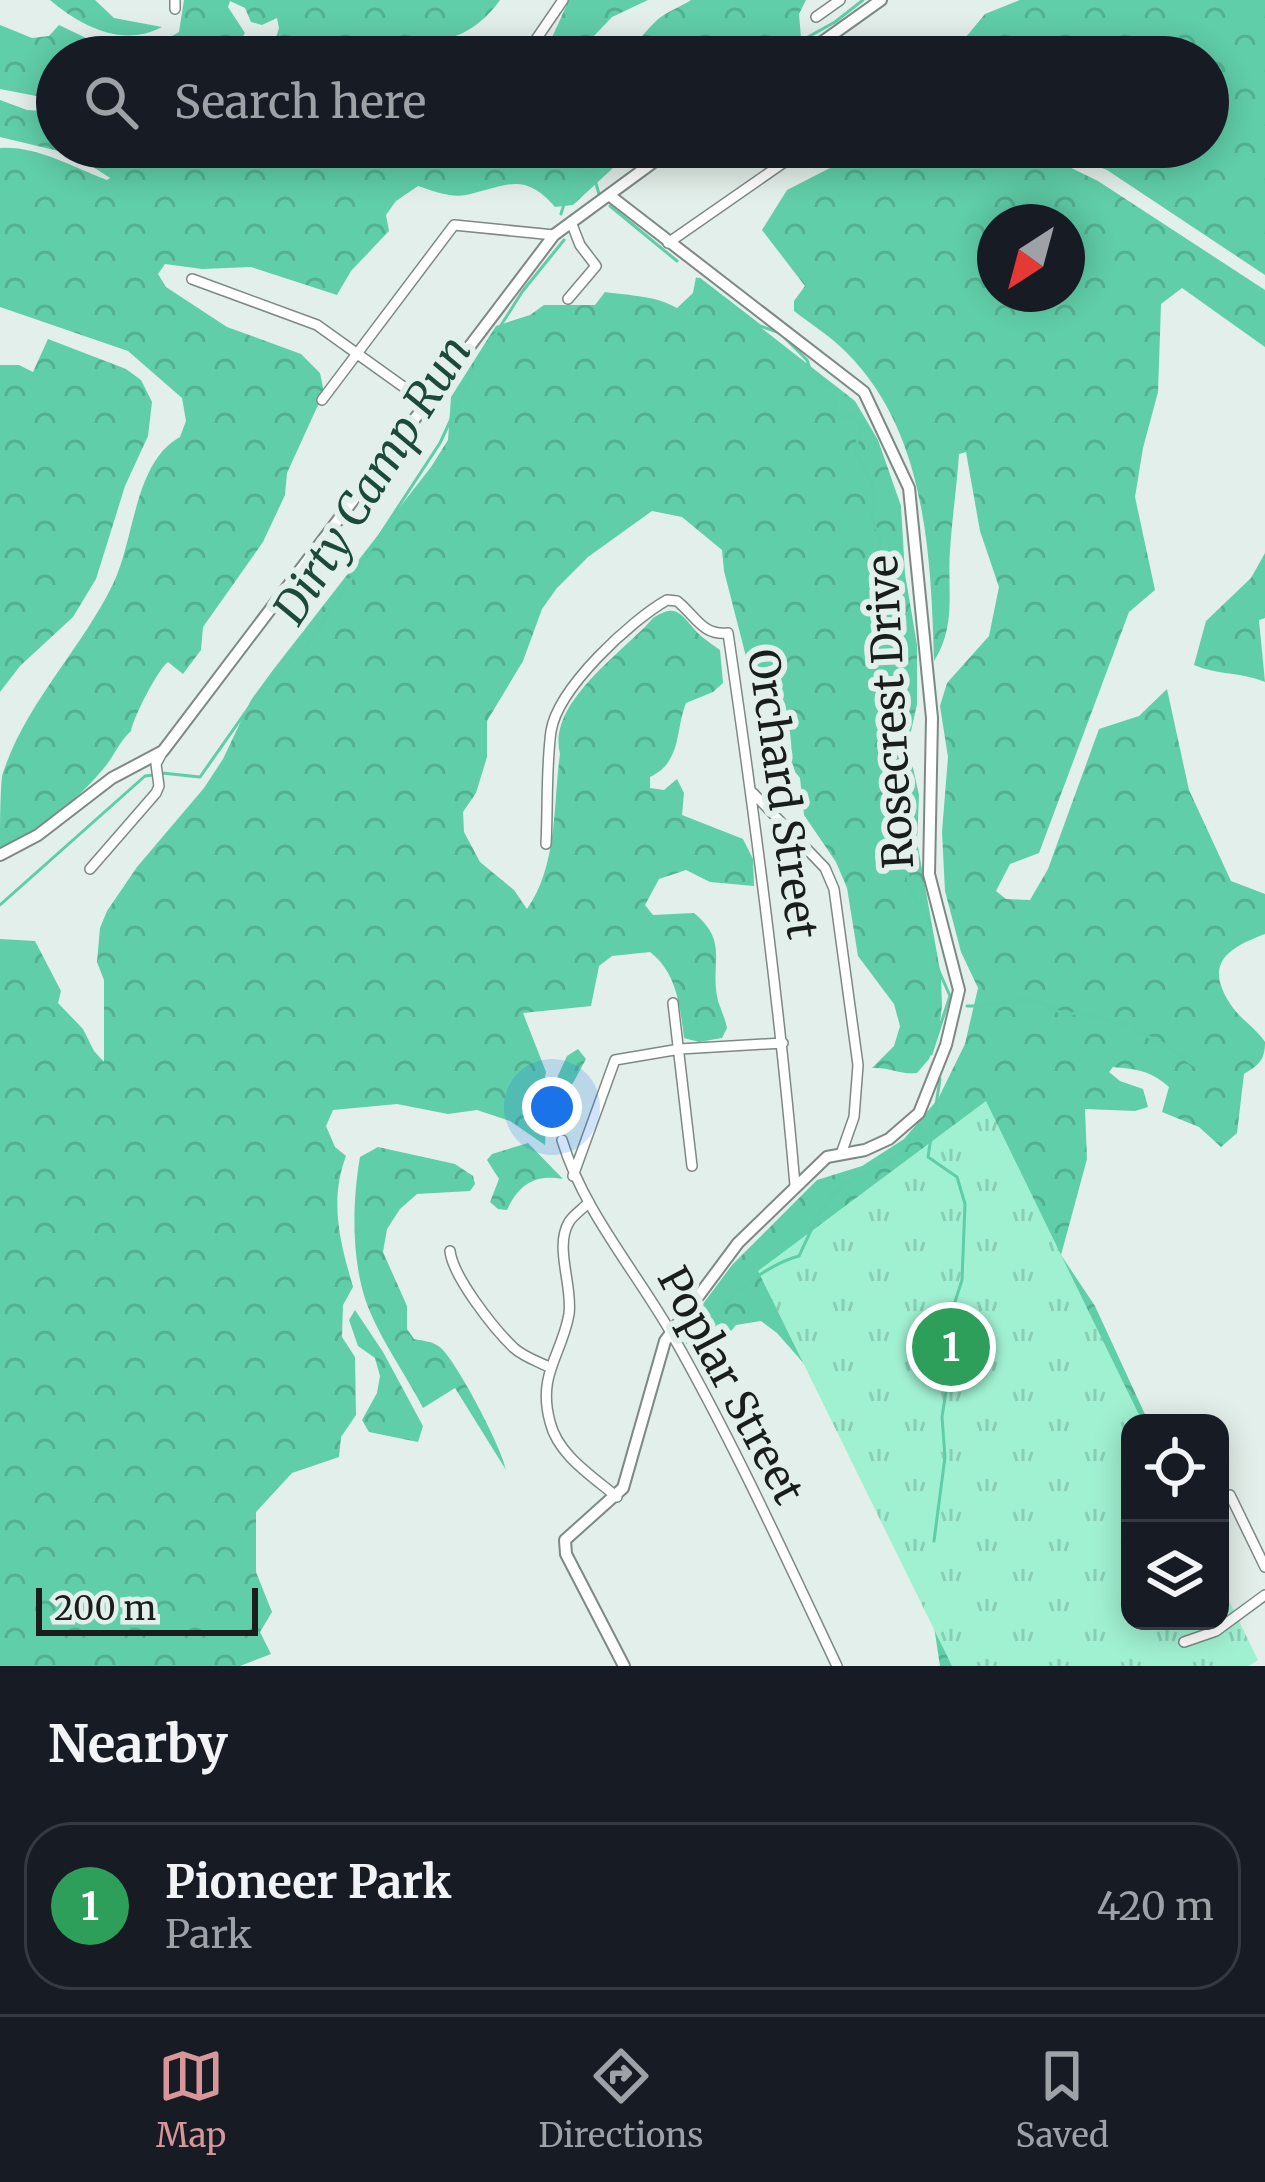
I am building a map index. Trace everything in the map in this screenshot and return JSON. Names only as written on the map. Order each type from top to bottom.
[{"type":"street","points":[[538,36],[563,0]]},
{"type":"street","points":[[816,16],[840,0]]},
{"type":"street","points":[[830,36],[881,0]]},
{"type":"street","points":[[90,869],[159,786],[156,764],[163,752],[554,235],[646,168]]},
{"type":"street","points":[[667,244],[776,168]]},
{"type":"street","name":"Rosecrest Drive","points":[[609,195],[864,392],[909,488],[932,718],[929,874],[958,990],[946,1045],[919,1113],[889,1139],[865,1150],[827,1157],[794,1185],[738,1243],[671,1333]]},
{"type":"street","points":[[568,299],[596,266],[580,245],[572,222]]},
{"type":"street","points":[[322,400],[454,225],[554,235]]},
{"type":"street","points":[[192,279],[317,325],[426,403]]},
{"type":"street","name":"Orchard Street","points":[[546,844],[551,730],[557,712],[591,667],[667,600],[677,601],[704,629],[728,633],[783,1042],[794,1185]]},
{"type":"street","points":[[0,855],[38,835],[112,778],[163,752]]},
{"type":"street","points":[[753,793],[825,868],[835,889],[858,1065],[854,1117],[841,1154]]},
{"type":"street","points":[[673,1003],[692,1166]]},
{"type":"street","points":[[573,1176],[615,1060],[680,1049],[783,1042]]},
{"type":"street","name":"Poplar Street","points":[[562,1140],[573,1176],[671,1333],[837,1666]]},
{"type":"street","points":[[590,1202],[569,1222],[564,1241],[569,1314],[549,1367],[546,1398],[550,1425],[560,1445],[616,1497]]},
{"type":"street","points":[[449,1251],[452,1265],[502,1335],[518,1353],[549,1367]]},
{"type":"street","points":[[624,1666],[566,1554],[565,1540],[622,1488],[656,1361],[671,1333]]},
{"type":"street","points":[[1230,1495],[1265,1568]]},
{"type":"street","points":[[1184,1642],[1216,1631],[1265,1595]]},
{"type":"green space","points":[[50,0],[95,0],[114,18],[162,27],[117,35],[89,26]]},
{"type":"green space","points":[[184,0],[500,0],[480,22],[453,36],[277,36],[277,18],[262,25],[251,22],[245,8],[230,1],[228,7],[243,36],[172,36],[179,32]]},
{"type":"green space","points":[[569,0],[648,0],[612,17],[594,36],[553,36]]},
{"type":"green space","points":[[691,0],[806,0],[799,14],[801,36],[642,36]]},
{"type":"green space","points":[[1020,0],[1265,0],[1265,275],[1102,168],[1229,168],[1229,36],[967,36],[985,14]]},
{"type":"green space","points":[[0,25],[36,38],[36,96],[0,89]]},
{"type":"green space","points":[[59,25],[82,36],[49,36]]},
{"type":"green space","points":[[0,100],[36,111],[36,146],[0,137]]},
{"type":"green space","points":[[0,148],[36,153],[36,168],[77,168],[110,178],[95,168],[613,168],[573,205],[555,207],[523,185],[460,196],[418,186],[396,201],[386,215],[389,231],[351,271],[337,295],[251,267],[202,269],[165,264],[158,274],[166,287],[227,327],[301,354],[320,373],[324,392],[287,473],[285,495],[263,542],[203,627],[201,650],[183,674],[168,662],[164,666],[131,731],[81,792],[43,824],[0,849],[2,776],[12,750],[113,584],[144,483],[153,464],[180,437],[186,421],[182,398],[128,351],[0,307]]},
{"type":"green space","points":[[830,168],[1071,168],[1265,290],[1265,347],[1182,288],[1161,304],[1158,392],[1135,497],[1155,590],[1129,612],[1039,853],[1010,864],[996,891],[1006,899],[1030,900],[1048,869],[1099,729],[1139,716],[1167,689],[1189,790],[1231,881],[1265,894],[1265,934],[1231,952],[1219,978],[1231,1005],[1265,1042],[1264,1053],[1244,1074],[1237,1133],[1221,1147],[1199,1127],[1162,1112],[1169,1087],[1143,1072],[1113,1067],[1109,1072],[1143,1089],[1148,1107],[1085,1109],[1087,1159],[1061,1255],[1095,1306],[1145,1414],[1121,1414],[1121,1438],[987,1666],[940,1666],[932,1613],[821,1383],[777,1333],[761,1321],[736,1325],[715,1350],[686,1344],[694,1316],[732,1265],[817,1180],[862,1166],[904,1139],[938,1099],[965,1044],[978,988],[961,952],[945,891],[942,832],[948,757],[940,706],[947,683],[989,636],[999,587],[980,531],[966,452],[959,454],[946,634],[934,661],[926,537],[919,496],[893,419],[873,384],[840,346],[794,311],[794,301],[805,286],[762,230],[787,190]]},
{"type":"green space","points":[[696,277],[855,401],[878,440],[901,506],[905,574],[917,645],[917,704],[908,745],[919,795],[917,841],[941,976],[939,1030],[929,1059],[917,1073],[872,1068],[894,1046],[900,1026],[894,1004],[858,956],[847,888],[836,862],[804,815],[778,687],[773,677],[759,681],[751,676],[722,550],[682,517],[652,511],[588,557],[542,609],[523,661],[487,721],[487,757],[476,793],[463,812],[464,832],[480,862],[514,890],[527,909],[549,854],[559,735],[565,716],[590,680],[653,618],[667,611],[681,615],[720,650],[723,683],[686,703],[673,754],[650,777],[650,788],[664,790],[677,779],[684,793],[682,815],[743,839],[753,859],[754,886],[710,882],[686,870],[659,879],[645,905],[653,915],[694,913],[712,934],[718,1001],[727,1028],[722,1038],[699,1042],[684,1038],[672,980],[650,952],[612,956],[599,966],[591,1006],[523,1013],[546,1072],[542,1094],[550,1093],[567,1056],[578,1049],[586,1059],[573,1083],[553,1102],[545,1145],[510,1121],[477,1110],[448,1114],[397,1104],[333,1110],[326,1126],[335,1147],[346,1156],[337,1205],[353,1287],[343,1305],[342,1337],[355,1357],[356,1415],[341,1437],[339,1457],[292,1473],[256,1512],[256,1572],[272,1612],[260,1632],[271,1654],[240,1666],[0,1666],[0,939],[35,941],[61,991],[58,1003],[83,1029],[104,1062],[104,980],[97,962],[107,911],[137,867],[204,788],[251,700],[431,467],[448,440],[451,397],[496,326],[544,305],[595,305],[605,292],[651,298],[677,308],[693,293]]},
{"type":"green space","points":[[48,339],[126,369],[141,380],[152,402],[148,436],[125,486],[96,579],[73,617],[20,666],[0,692],[0,365],[19,365],[33,372]]},
{"type":"green space","points":[[1265,553],[1265,618],[1259,620],[1265,682],[1194,665],[1206,621],[1251,578]]},
{"type":"green space","points":[[986,1101],[1139,1414],[1121,1414],[1121,1630],[1229,1630],[1229,1600],[1258,1660],[1249,1666],[952,1666],[758,1271]]},
{"type":"green space","points":[[528,1143],[563,1179],[529,1183],[507,1210],[498,1209],[490,1202],[499,1179],[487,1160],[492,1154]]},
{"type":"green space","points":[[378,1147],[455,1164],[473,1176],[470,1191],[417,1194],[387,1229],[383,1252],[407,1306],[407,1329],[414,1339],[435,1344],[449,1357],[488,1426],[506,1470],[455,1388],[423,1408],[368,1307],[356,1252],[355,1194],[360,1157]]},
{"type":"green space","points":[[355,1310],[423,1426],[418,1442],[369,1432],[362,1420],[377,1393],[380,1376],[375,1358],[358,1346],[349,1320]]},
{"type":"waterway","name":"Dirty Camp Run","points":[[810,36],[863,0]]},
{"type":"waterway","name":"Dirty Camp Run","points":[[561,214],[571,181],[598,168]]},
{"type":"waterway","points":[[593,173],[599,194]]},
{"type":"waterway","points":[[610,206],[677,261]]},
{"type":"waterway","name":"Dirty Camp Run","points":[[162,773],[200,777],[259,693],[306,648],[440,443],[476,365],[522,292],[564,240]]},
{"type":"waterway","points":[[699,279],[760,326],[780,333],[807,360],[811,372],[834,390],[835,415],[843,419],[851,415],[862,424],[855,450],[872,483],[871,519],[881,537],[871,587],[880,617],[894,624],[885,660],[892,685],[905,696],[894,765],[916,813],[916,832],[906,847],[908,880],[929,924]]},
{"type":"waterway","name":"Dirty Camp Run","points":[[0,905],[145,776],[153,775]]},
{"type":"waterway","points":[[931,1054],[950,996],[932,942]]},
{"type":"waterway","points":[[967,1006],[1030,1000],[1065,1014],[1079,1012],[1119,1024],[1132,1023],[1135,1031],[1195,1066]]},
{"type":"waterway","points":[[934,1541],[949,1372],[941,1345],[962,1280],[965,1204],[957,1177],[928,1157],[940,1079]]},
{"type":"waterway","points":[[707,1358],[706,1342],[721,1309],[750,1281],[799,1256],[837,1191],[889,1162],[908,1143],[929,1137]]},
{"type":"place","name":"Pioneer Park","points":[[951,1347]]}]
